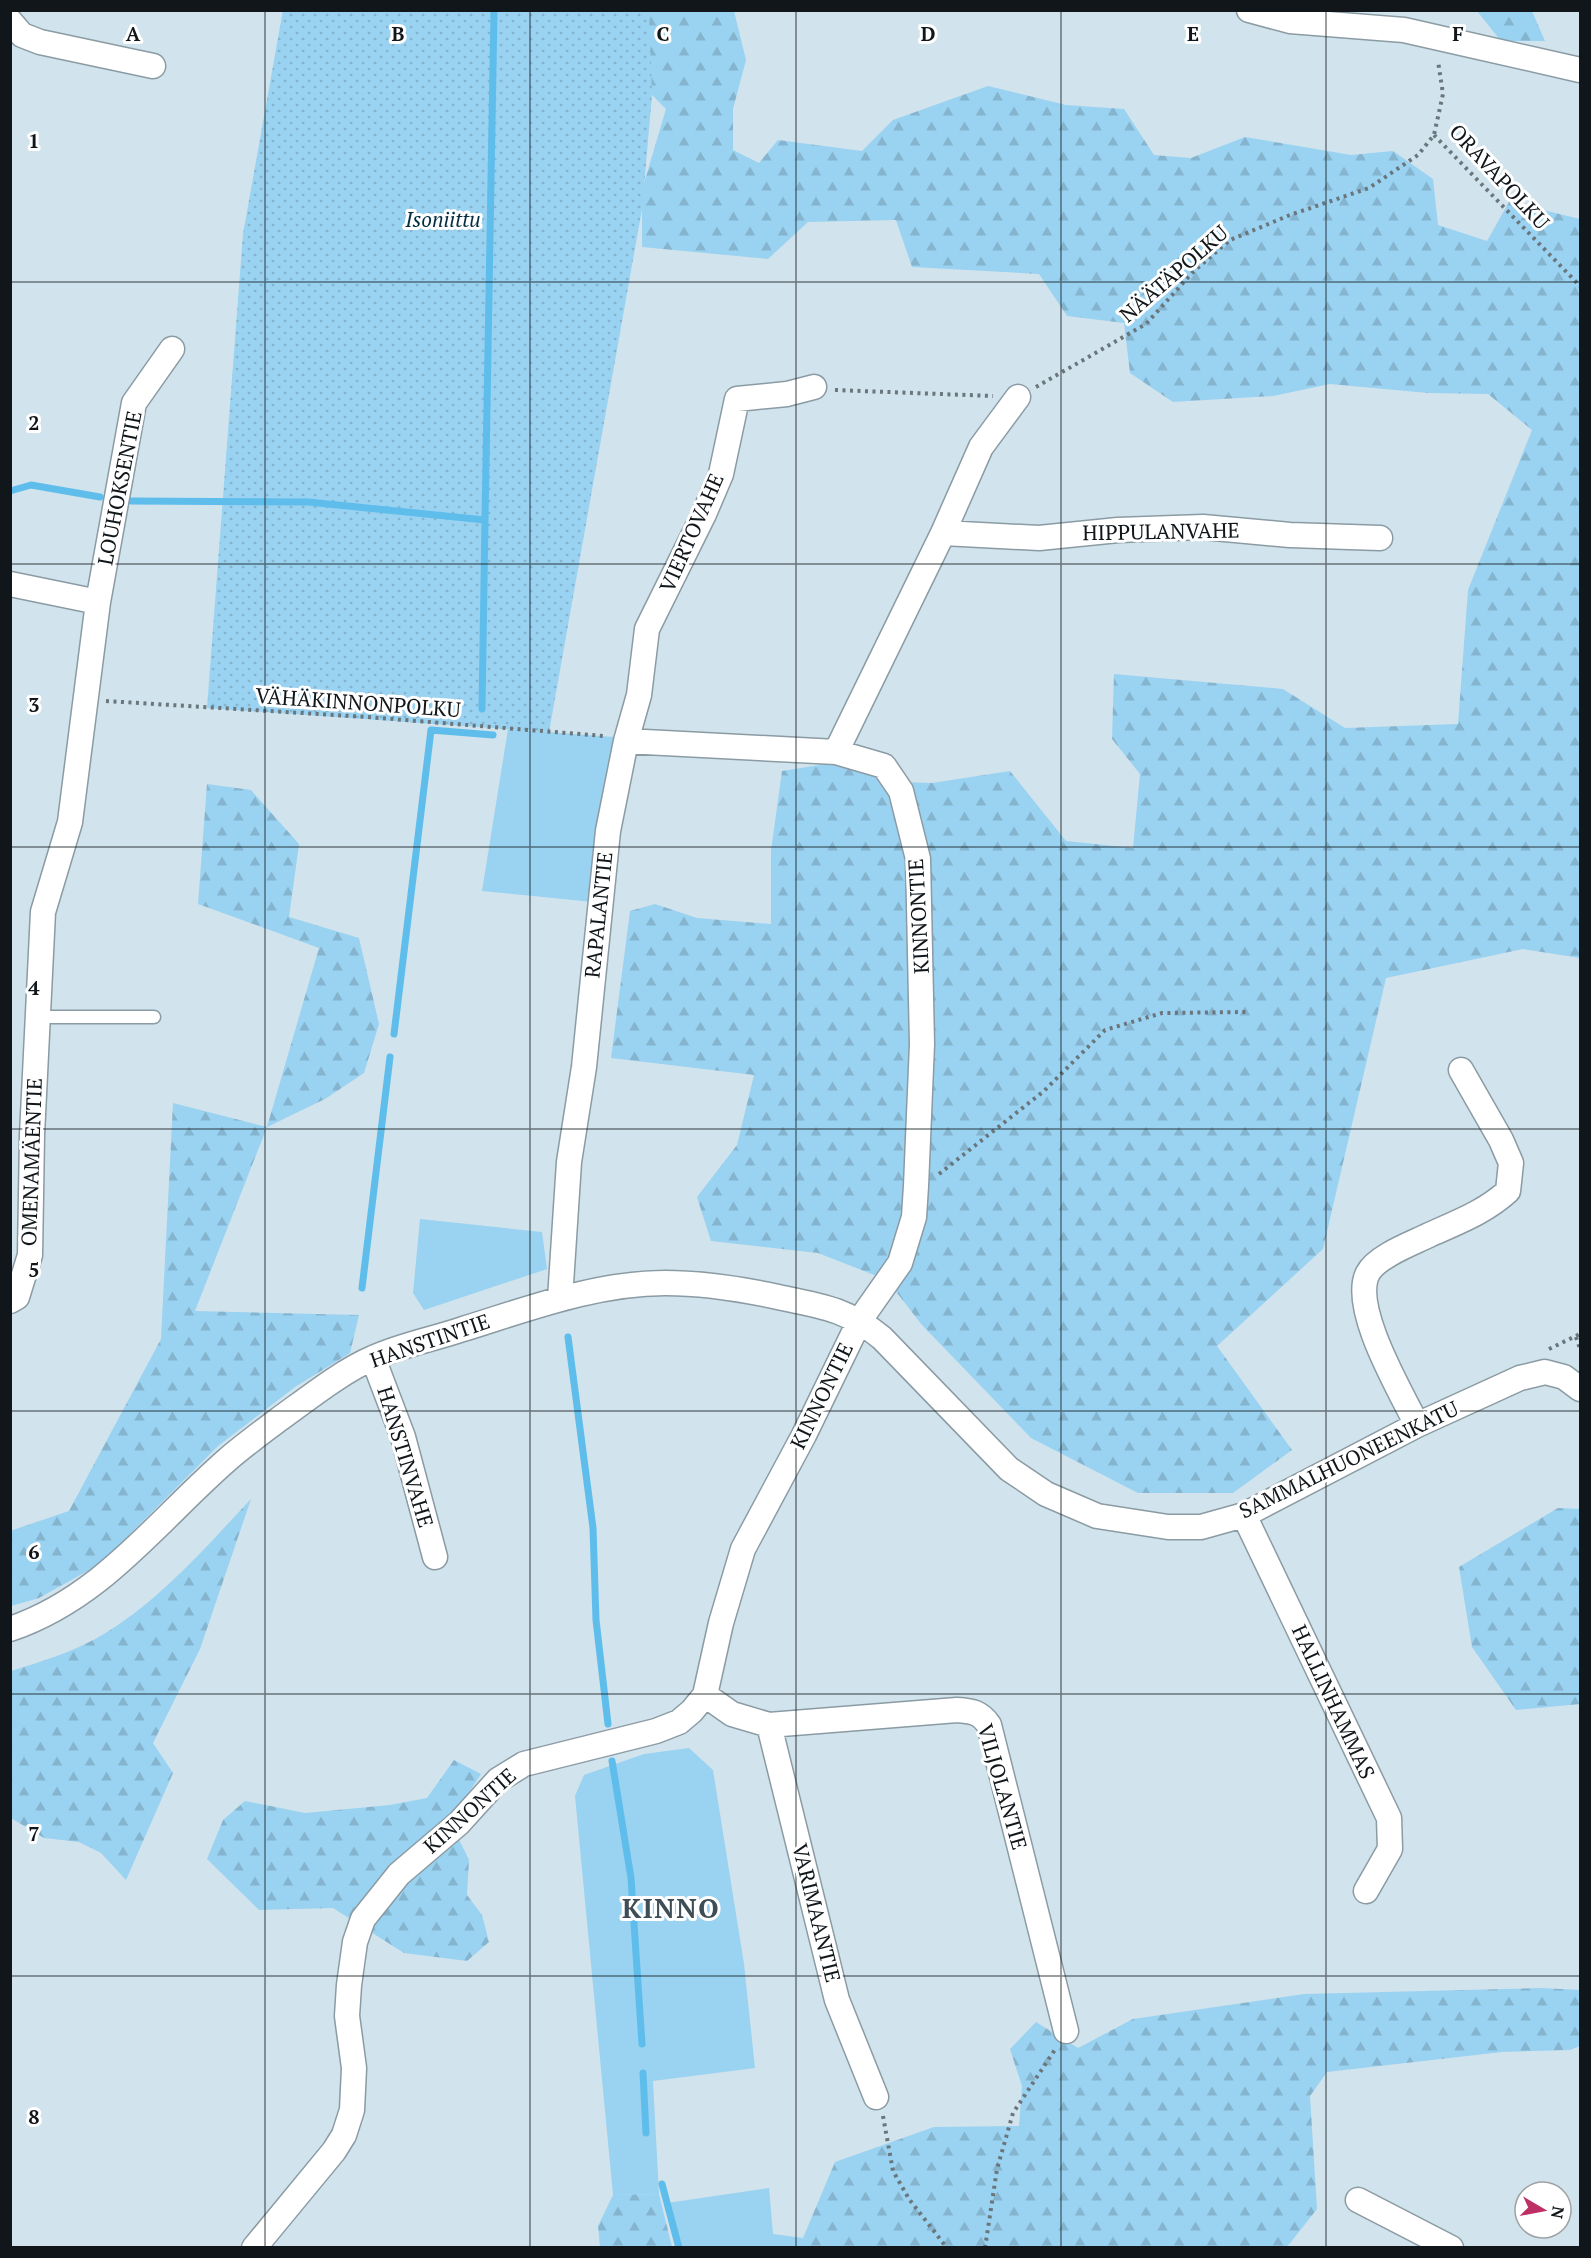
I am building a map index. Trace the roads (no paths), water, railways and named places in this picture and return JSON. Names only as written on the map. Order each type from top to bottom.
[{"type":"street","points":[[1249,10],[1290,21],[1404,30],[1581,70]]},
{"type":"street","points":[[10,21],[22,35],[40,42],[153,66]]},
{"type":"street","name":"LOUHOKSENTIE","points":[[87,700],[98,602],[134,403],[172,349]]},
{"type":"street","name":"VIERTOVAHE","points":[[626,741],[639,694],[647,629],[696,531],[721,474],[737,399],[787,394],[814,387]]},
{"type":"street","points":[[626,741],[836,752],[943,533],[981,447],[1018,397]]},
{"type":"street","name":"HIPPULANVAHE","points":[[943,533],[1039,538],[1118,530],[1203,527],[1290,535],[1380,538]]},
{"type":"street","points":[[10,584],[98,602]]},
{"type":"street","name":"OMENAMÄENTIE","points":[[10,1300],[17,1297],[30,1255],[37,1017],[43,912],[70,822],[87,700]]},
{"type":"street","name":"RAPALANTIE","points":[[560,1299],[569,1162],[584,1067],[608,831],[626,741]]},
{"type":"street","name":"KINNONTIE","points":[[254,2247],[334,2151],[344,2135],[352,2110],[354,2092],[347,2016],[355,1942],[363,1919],[399,1874],[459,1823],[498,1780],[524,1764],[656,1731],[679,1722],[705,1695],[721,1623],[742,1550],[804,1435],[860,1320],[900,1263],[914,1217],[916,1186],[922,1044],[918,859],[901,791],[884,766],[836,752]]},
{"type":"street","points":[[1417,1425],[1367,1320],[1363,1292],[1368,1272],[1392,1253],[1489,1208],[1508,1191],[1511,1163],[1461,1070]]},
{"type":"street","name":"HANSTINTIE","points":[[10,1629],[60,1607],[99,1580],[142,1544],[227,1460],[281,1419],[373,1358],[560,1299],[626,1286],[663,1283],[699,1284],[808,1303],[860,1320]]},
{"type":"street","name":"SAMMALHUONEENKATU","points":[[860,1320],[882,1338],[1009,1469],[1046,1494],[1096,1516],[1159,1526],[1201,1527],[1244,1515],[1417,1425],[1528,1376],[1545,1372],[1564,1377],[1581,1389]]},
{"type":"street","name":"HANSTINVAHE","points":[[373,1358],[403,1437],[435,1557]]},
{"type":"street","name":"HALLINHAMMAS","points":[[1244,1515],[1389,1818],[1390,1849],[1366,1891]]},
{"type":"street","name":"VILJOLANTIE","points":[[705,1695],[732,1714],[769,1725],[957,1710],[971,1710],[982,1715],[989,1725],[1066,2031]]},
{"type":"street","name":"VARIMAANTIE","points":[[769,1725],[837,2000],[876,2097]]},
{"type":"street","points":[[1358,2200],[1451,2247]]},
{"type":"lane","points":[[37,1017],[154,1017]]},
{"type":"waterway","points":[[131,501],[308,502],[485,520],[494,10]]},
{"type":"waterway","points":[[10,491],[31,485],[100,497]]},
{"type":"waterway","points":[[482,709],[485,520]]},
{"type":"waterway","points":[[394,1034],[431,730],[493,735]]},
{"type":"waterway","points":[[362,1288],[390,1057]]},
{"type":"waterway","points":[[568,1337],[593,1528],[596,1620],[608,1724]]},
{"type":"waterway","points":[[612,1761],[631,1878],[642,2044]]},
{"type":"waterway","points":[[643,2073],[646,2133]]},
{"type":"waterway","points":[[662,2184],[679,2248]]},
{"type":"district","name":"KINNO","points":[[671,1909]]},
{"type":"park label","name":"Isoniittu","points":[[443,220]]}]
